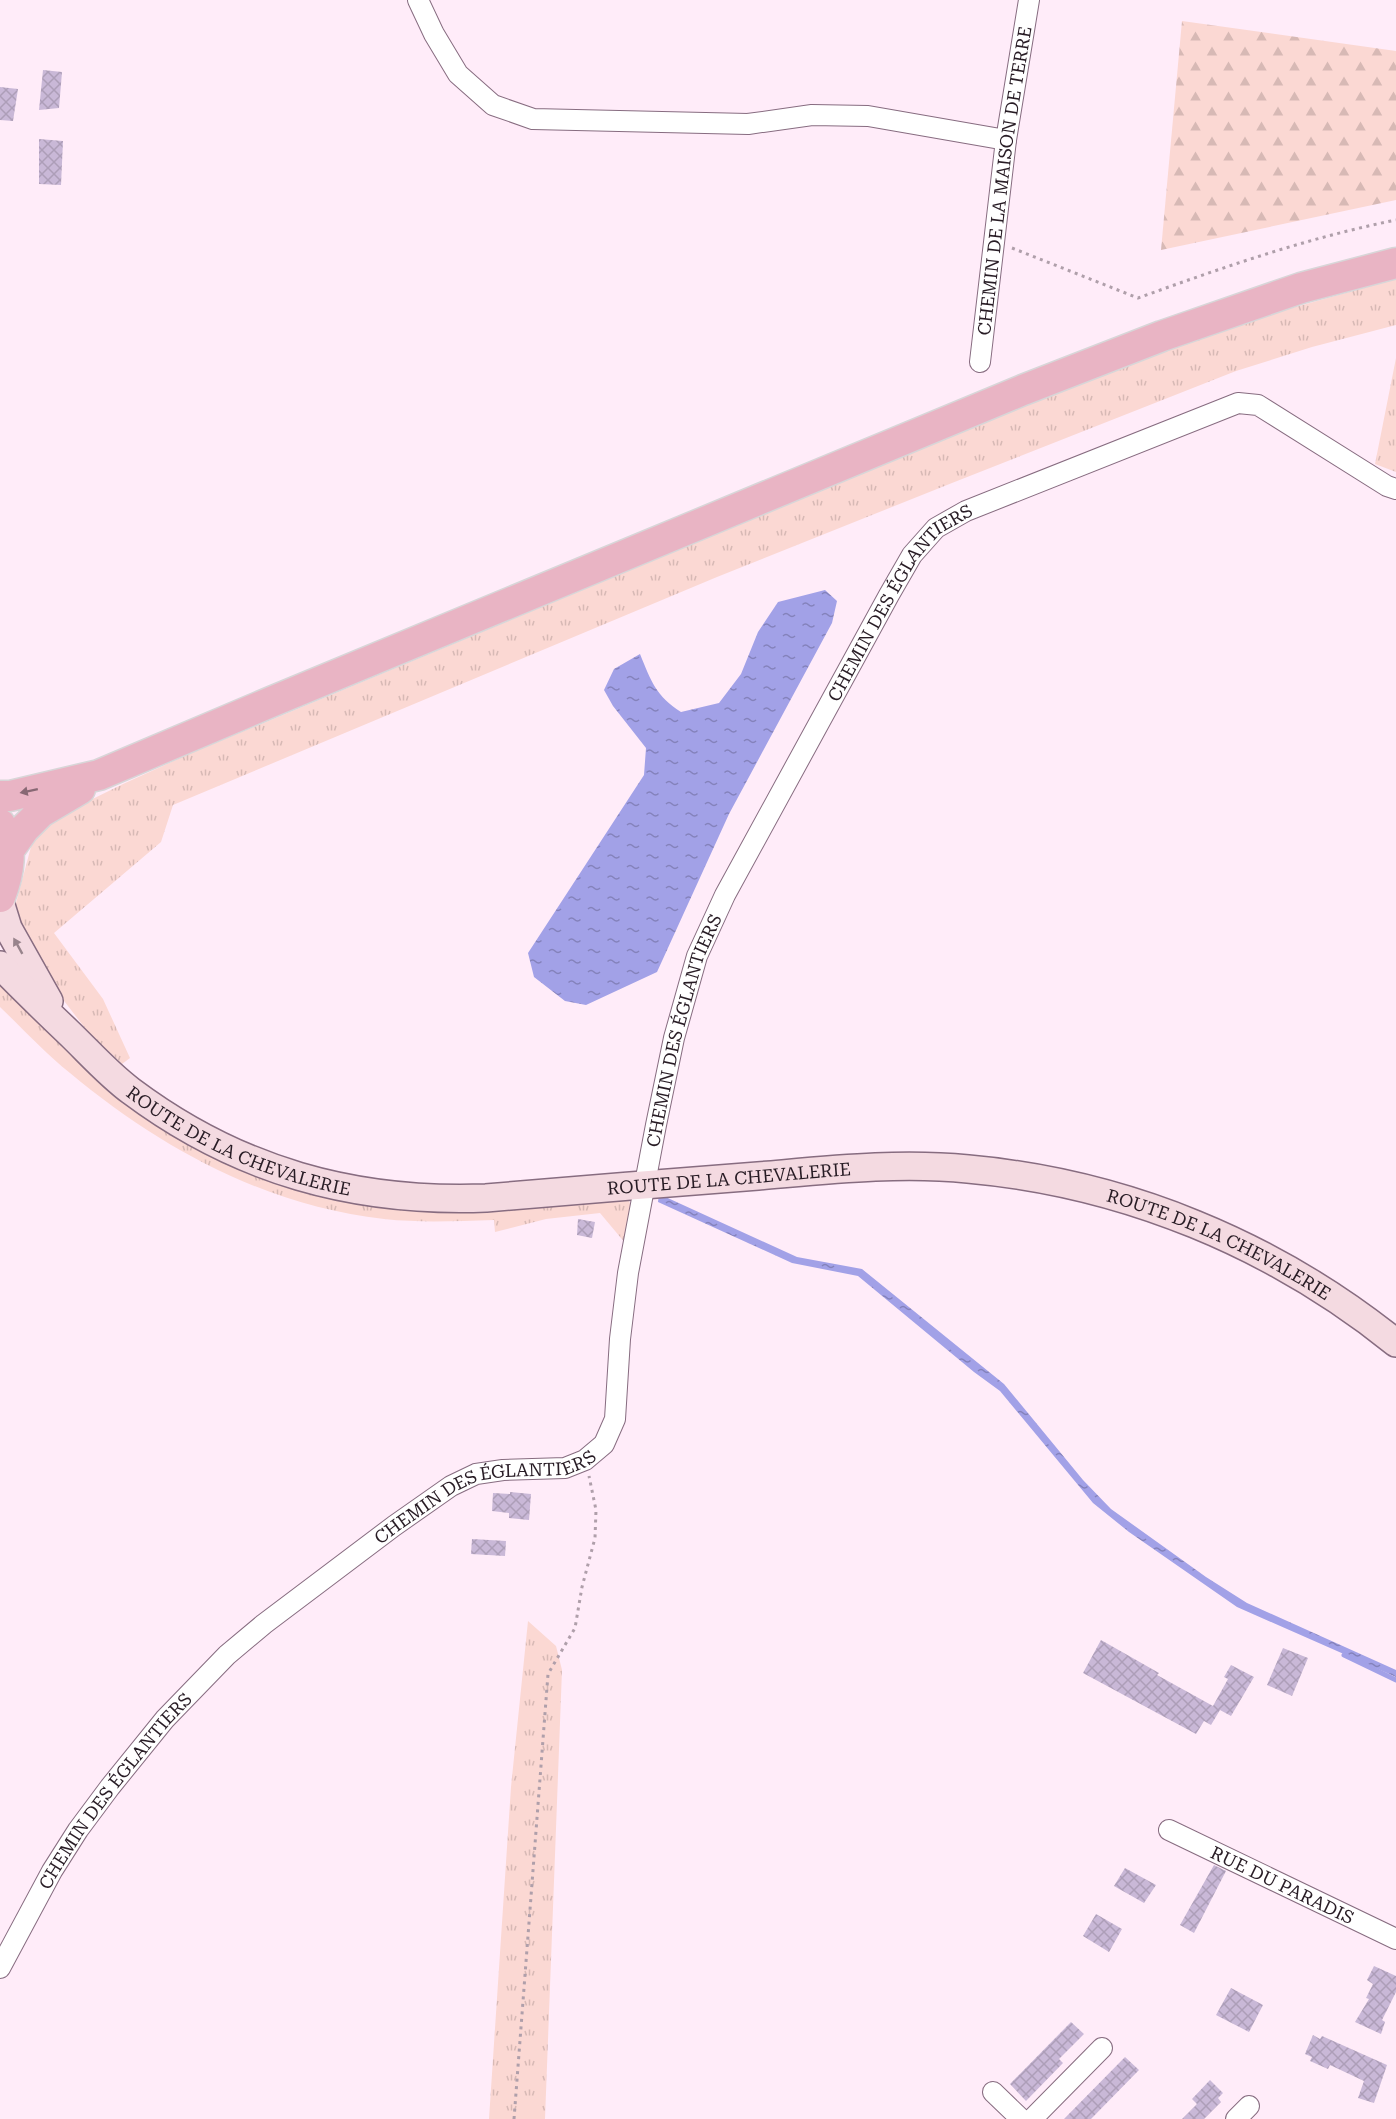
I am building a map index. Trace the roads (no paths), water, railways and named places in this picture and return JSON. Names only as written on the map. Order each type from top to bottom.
[{"type":"main road","points":[[0,796],[10,796],[99,775],[1023,390],[1162,336],[1300,288],[1396,263]]},
{"type":"main road","points":[[0,897],[8,875],[4,837],[24,829],[41,812],[68,798],[99,775]]},
{"type":"street","points":[[418,0],[434,34],[458,74],[493,105],[534,119],[748,124],[812,115],[868,116],[1006,140]]},
{"type":"street","name":"CHEMIN DE LA MAISON DE TERRE","points":[[980,362],[1006,140],[1029,0]]},
{"type":"street","name":"CHEMIN DES ÉGLANTIERS","points":[[0,1968],[46,1881],[78,1830],[165,1719],[227,1655],[264,1624],[451,1486],[476,1474],[503,1470],[565,1468],[585,1460],[604,1444],[615,1419],[620,1340],[628,1273],[674,1038],[697,956],[724,896],[912,555],[936,528],[966,511],[1238,404],[1258,405],[1387,486],[1396,489]]},
{"type":"street","name":"ROUTE DE LA CHEVALERIE","points":[[0,902],[8,928],[69,1033]]},
{"type":"street","name":"ROUTE DE LA CHEVALERIE","points":[[0,965],[35,1002],[129,1090],[192,1131],[267,1166],[328,1185],[372,1194],[450,1199],[883,1166],[967,1169],[1060,1182],[1146,1205],[1228,1238],[1311,1283],[1346,1305],[1396,1343]]},
{"type":"street","name":"RUE DU PARADIS","points":[[1169,1830],[1396,1939]]},
{"type":"street","points":[[1032,2119],[1102,2048]]},
{"type":"street","points":[[993,2092],[1021,2119]]},
{"type":"water","points":[[825,590],[837,601],[832,623],[729,814],[657,972],[586,1005],[565,1001],[534,977],[528,953],[644,775],[646,748],[613,706],[604,690],[614,669],[640,654],[655,687],[681,712],[719,703],[741,674],[758,632],[778,602]]},
{"type":"water","points":[[659,1194],[797,1257],[862,1269],[1004,1384],[1083,1480],[1111,1509],[1206,1577],[1247,1603],[1396,1670],[1396,1677],[1237,1607],[1129,1532],[1093,1503],[1000,1391],[858,1276],[792,1263],[658,1202]]},
{"type":"waterway","points":[[1344,1655],[1396,1680]]}]
